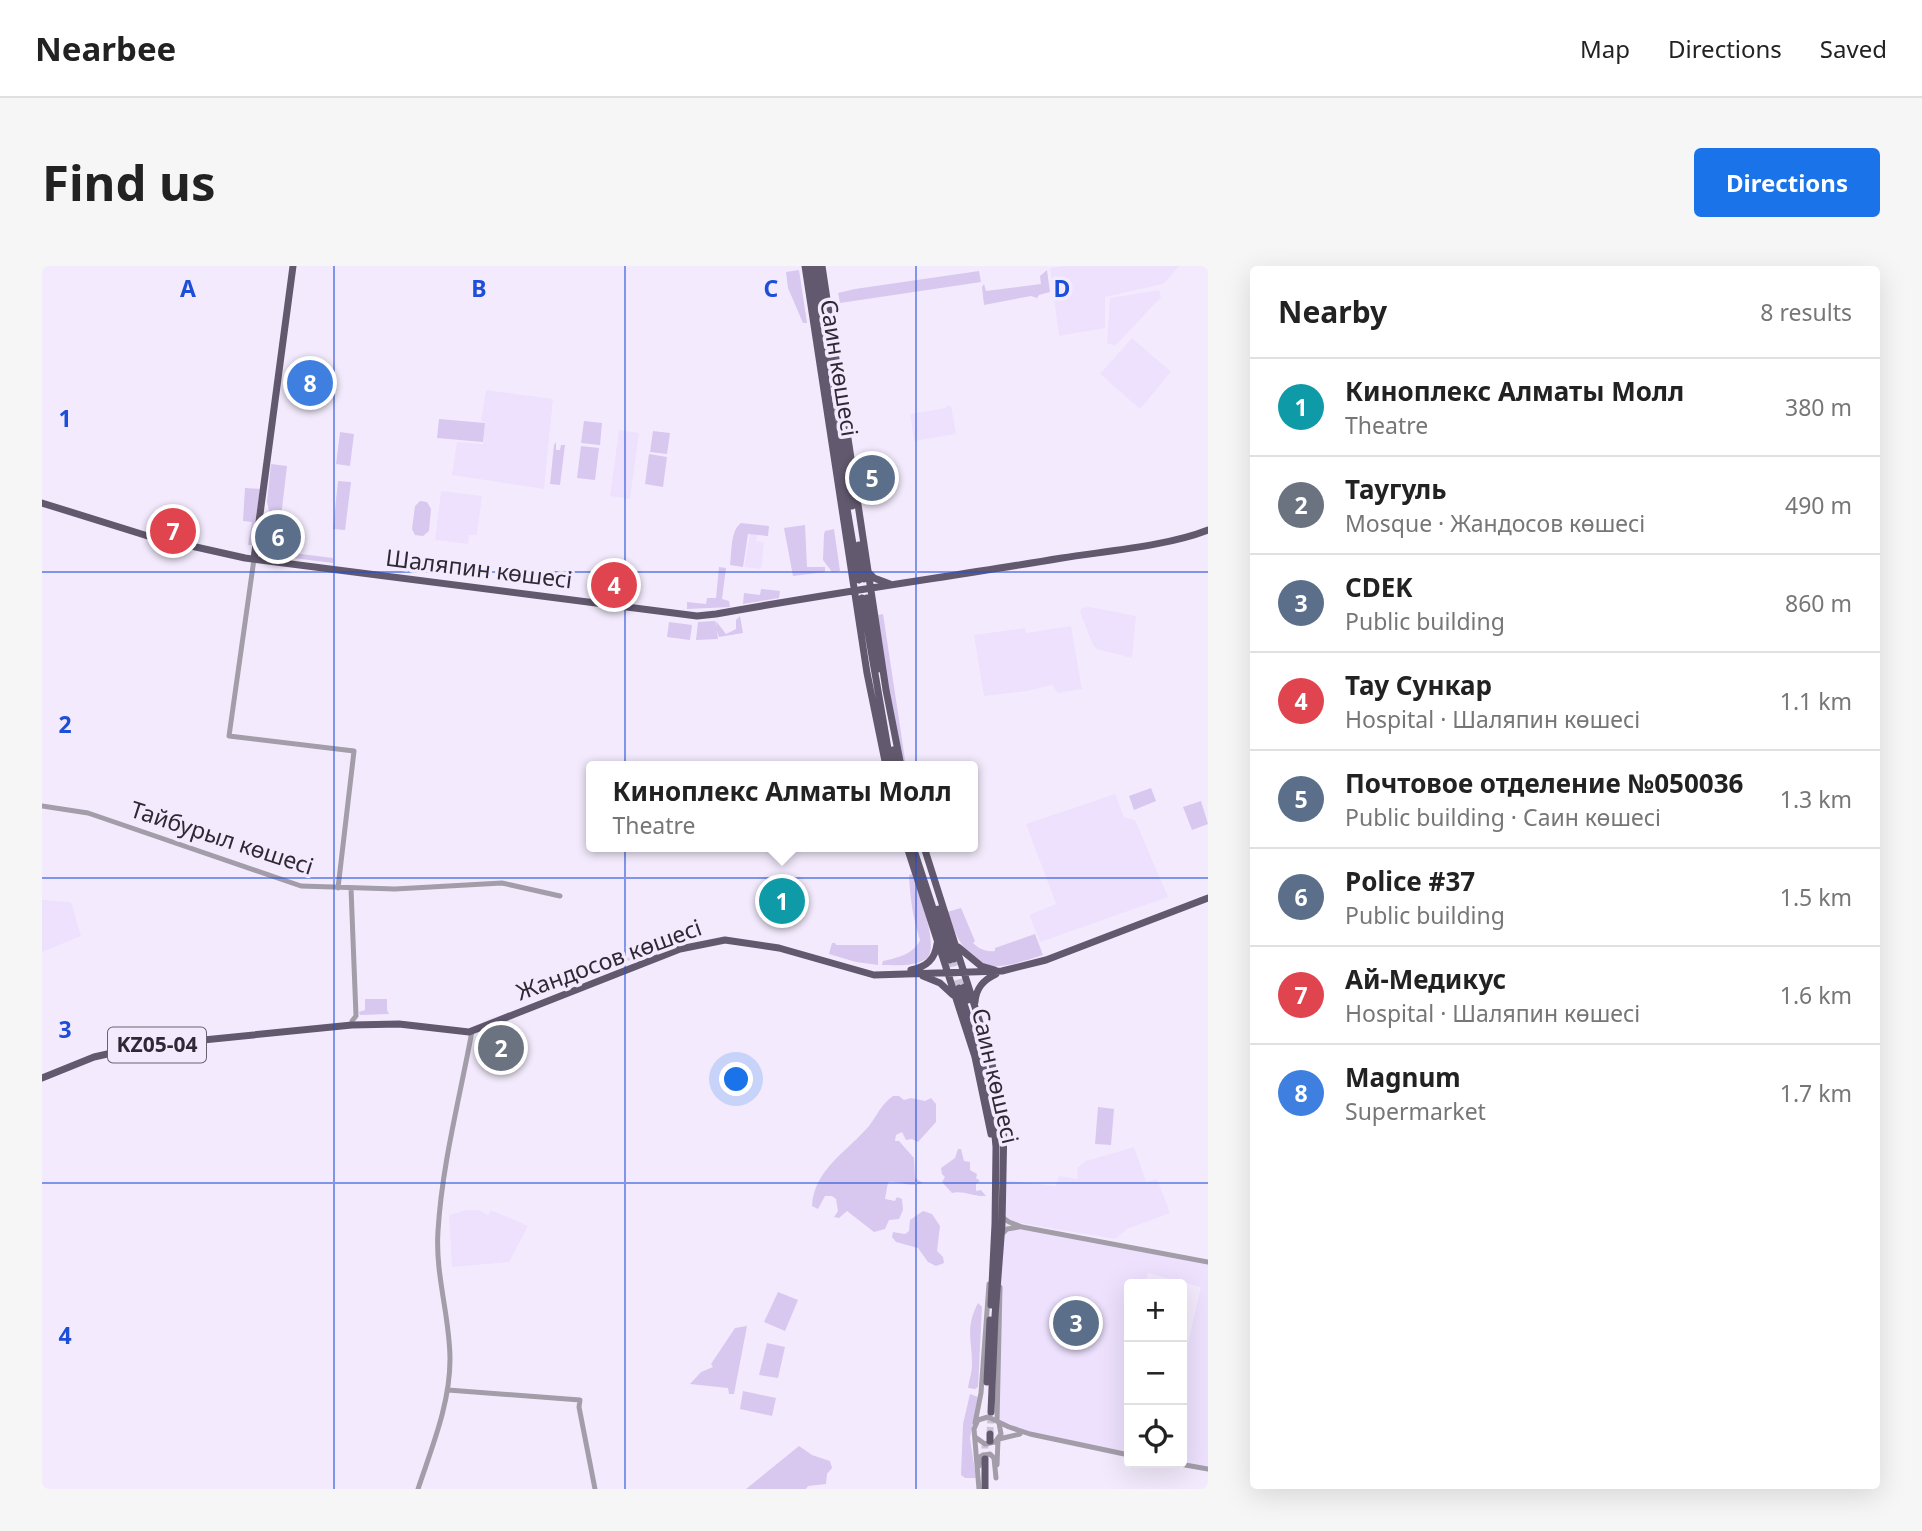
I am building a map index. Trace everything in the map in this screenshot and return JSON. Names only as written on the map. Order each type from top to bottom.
[{"type":"main road","points":[[254,559],[293,266]]},
{"type":"main road","name":"Саин көшесі","points":[[805,266],[851,568],[875,614],[893,761]]},
{"type":"main road","name":"Саин көшесі","points":[[817,266],[836,438],[893,761]]},
{"type":"main road","name":"Саин көшесі","points":[[817,266],[844,417],[863,589],[867,673],[893,761]]},
{"type":"main road","points":[[823,392],[826,356]]},
{"type":"main road","points":[[826,356],[840,390]]},
{"type":"main road","name":"Саин көшесі","points":[[826,356],[843,448],[863,589]]},
{"type":"main road","points":[[825,408],[836,438]]},
{"type":"main road","points":[[843,448],[844,417]]},
{"type":"main road","name":"Шаляпин көшесі","points":[[42,503],[159,540],[254,559],[697,615],[1087,554],[1182,538],[1208,530]]},
{"type":"main road","points":[[828,594],[846,584],[851,568]]},
{"type":"main road","points":[[828,594],[846,597],[863,589],[874,578],[891,584]]},
{"type":"main road","points":[[875,614],[876,597],[891,584]]},
{"type":"main road","name":"Саин көшесі","points":[[909,852],[936,937],[965,973],[959,1005],[981,1083],[995,1173]]},
{"type":"main road","name":"Саин көшесі","points":[[918,852],[952,960]]},
{"type":"main road","name":"Саин көшесі","points":[[925,852],[955,942],[948,973],[975,1006],[990,1054],[1004,1131],[1003,1161]]},
{"type":"main road","name":"Жандосов көшесі","points":[[42,1076],[113,1047],[133,1042],[396,1020],[469,1032],[680,949],[718,941],[749,942],[874,975],[1002,971],[1046,960],[1208,898]]},
{"type":"main road","points":[[901,972],[918,969],[929,963],[936,951],[936,937]]},
{"type":"main road","points":[[955,942],[962,952],[974,961],[986,968],[1002,971]]},
{"type":"main road","name":"Жандосов көшесі","points":[[842,967],[874,972],[917,973]]},
{"type":"main road","points":[[975,1006],[976,994],[981,984],[1002,971]]},
{"type":"main road","points":[[917,973],[945,986],[959,1005]]},
{"type":"main road","name":"Саин көшесі","points":[[961,987],[991,1081],[1003,1161]]},
{"type":"main road","name":"Саин көшесі","points":[[961,987],[986,1082],[994,1125],[995,1173]]},
{"type":"main road","name":"Жандосов көшесі","points":[[42,1076],[124,1049],[352,1023]]},
{"type":"main road","points":[[469,1032],[471,1040]]},
{"type":"main road","points":[[995,1173],[1000,1222],[1002,1234],[989,1412],[992,1270],[1000,1222],[1003,1161]]},
{"type":"main road","points":[[987,1459],[988,1489]]},
{"type":"street","points":[[254,559],[229,736],[354,751],[338,888]]},
{"type":"street","name":"Тайбурыл көшесі","points":[[42,806],[88,813],[301,886],[395,889],[491,883],[514,885],[560,896]]},
{"type":"street","points":[[351,888],[356,1016],[352,1023]]},
{"type":"street","points":[[418,1489],[449,1391],[450,1356],[441,1287],[438,1233],[448,1155],[471,1040]]},
{"type":"street","points":[[1000,1222],[1208,1262]]},
{"type":"street","points":[[1002,1234],[1007,1229],[1022,1227]]},
{"type":"street","points":[[991,1438],[1001,1431],[998,1422],[999,1265]]},
{"type":"street","points":[[979,1486],[974,1431],[981,1393],[987,1298],[992,1270]]},
{"type":"street","points":[[449,1391],[580,1400],[595,1489]]},
{"type":"street","points":[[991,1438],[992,1444],[977,1440],[974,1431],[976,1422],[988,1417],[1030,1434],[1124,1454]]},
{"type":"street","points":[[991,1438],[1030,1434]]},
{"type":"street","points":[[991,1438],[996,1478]]},
{"type":"street","points":[[979,1486],[979,1458],[986,1453],[994,1458],[995,1489]]},
{"type":"street","points":[[1187,1465],[1208,1469]]},
{"type":"shaded area","points":[[1179,266],[1163,284],[1105,297],[1105,328],[1059,336],[1050,268]]},
{"type":"shaded area","points":[[799,270],[807,323],[803,323],[788,288],[786,272]]},
{"type":"shaded area","points":[[1047,270],[1050,292],[1037,298],[1031,296],[984,305],[984,284],[986,291],[1041,284],[1040,276]]},
{"type":"shaded area","points":[[979,271],[981,282],[840,303],[838,293],[855,289]]},
{"type":"shaded area","points":[[1159,290],[1161,297],[1115,346],[1107,343],[1110,298]]},
{"type":"shaded area","points":[[1132,338],[1171,372],[1140,409],[1100,374]]},
{"type":"shaded area","points":[[486,390],[553,399],[544,489],[452,475],[457,442],[483,444],[485,422],[481,421]]},
{"type":"shaded area","points":[[951,406],[956,434],[914,441],[910,414]]},
{"type":"shaded area","points":[[439,419],[485,423],[483,442],[437,438]]},
{"type":"shaded area","points":[[584,421],[602,423],[600,445],[581,443]]},
{"type":"shaded area","points":[[619,430],[639,433],[630,499],[610,496]]},
{"type":"shaded area","points":[[653,431],[670,433],[667,454],[650,452]]},
{"type":"shaded area","points":[[340,432],[354,434],[350,466],[336,464]]},
{"type":"shaded area","points":[[556,442],[556,450],[565,445],[560,485],[550,484]]},
{"type":"shaded area","points":[[581,446],[599,448],[595,480],[577,478]]},
{"type":"shaded area","points":[[649,454],[667,457],[663,487],[645,484]]},
{"type":"shaded area","points":[[271,464],[287,466],[281,517],[270,516],[267,502]]},
{"type":"shaded area","points":[[338,481],[351,482],[345,530],[333,529]]},
{"type":"shaded area","points":[[245,488],[260,489],[252,545],[248,545],[252,522],[243,521]]},
{"type":"shaded area","points":[[441,491],[482,496],[477,535],[469,535],[468,544],[435,540]]},
{"type":"shaded area","points":[[420,501],[427,502],[431,509],[429,531],[423,536],[415,535],[412,529],[415,506]]},
{"type":"shaded area","points":[[741,523],[769,526],[768,536],[748,534],[743,567],[730,565],[733,536]]},
{"type":"shaded area","points":[[805,525],[807,567],[825,567],[825,572],[793,576],[784,528]]},
{"type":"shaded area","points":[[834,529],[840,571],[832,572],[823,560],[824,534],[825,531]]},
{"type":"shaded area","points":[[750,534],[757,535],[756,541],[764,542],[761,569],[744,567]]},
{"type":"shaded area","points":[[269,550],[333,558],[333,563],[269,555]]},
{"type":"shaded area","points":[[719,567],[726,568],[722,599],[729,601],[730,607],[687,609],[687,602],[706,604],[707,598],[716,598]]},
{"type":"shaded area","points":[[761,589],[780,591],[779,598],[743,604],[744,593],[760,595]]},
{"type":"shaded area","points":[[1090,607],[1136,616],[1132,658],[1097,649],[1093,645],[1080,612],[1082,608]]},
{"type":"shaded area","points":[[883,614],[905,761],[901,761],[890,702],[878,615]]},
{"type":"shaded area","points":[[740,616],[743,633],[719,637],[717,631],[718,639],[696,640],[698,622],[715,621],[717,627],[716,621],[726,634],[736,629],[736,620]]},
{"type":"shaded area","points":[[669,622],[692,625],[690,640],[667,637]]},
{"type":"shaded area","points":[[1071,626],[1082,689],[1058,693],[1052,685],[984,696],[974,635],[1025,628],[1026,633]]},
{"type":"shaded area","points":[[1151,788],[1156,801],[1134,810],[1129,796]]},
{"type":"shaded area","points":[[1115,794],[1124,817],[1135,820],[1168,897],[1040,942],[1029,915],[1056,904],[1026,824]]},
{"type":"shaded area","points":[[1201,801],[1208,824],[1192,830],[1183,807]]},
{"type":"shaded area","points":[[912,874],[929,931],[930,953],[926,959],[916,963],[882,965],[883,961],[909,952],[920,940],[911,900],[909,875]]},
{"type":"shaded area","points":[[42,900],[71,902],[81,936],[42,952]]},
{"type":"shaded area","points":[[961,908],[975,941],[973,943],[980,948],[995,951],[995,948],[1035,934],[1043,955],[1000,966],[979,962],[959,940],[947,912]]},
{"type":"shaded area","points":[[832,943],[878,945],[878,965],[829,954]]},
{"type":"shaded area","points":[[649,945],[651,951],[640,956],[545,994],[539,991],[630,957]]},
{"type":"shaded area","points":[[365,999],[387,999],[389,1014],[360,1015],[359,1012],[365,1010]]},
{"type":"shaded area","points":[[893,1096],[904,1100],[911,1098],[925,1101],[931,1098],[936,1104],[936,1122],[918,1142],[906,1140],[902,1132],[896,1135],[895,1141],[899,1141],[914,1158],[915,1178],[923,1183],[912,1185],[888,1182],[885,1199],[902,1199],[903,1210],[899,1219],[889,1220],[885,1229],[874,1232],[847,1211],[839,1218],[834,1217],[838,1211],[836,1199],[832,1196],[825,1196],[818,1209],[812,1206],[814,1193],[825,1171],[869,1126],[882,1106]]},
{"type":"shaded area","points":[[1098,1107],[1114,1109],[1111,1145],[1095,1144]]},
{"type":"shaded area","points":[[1134,1147],[1146,1182],[1157,1179],[1170,1213],[1127,1229],[1115,1239],[1014,1222],[1006,1217],[1004,1180],[1056,1186],[1059,1176],[1078,1179],[1077,1168],[1086,1161]]},
{"type":"shaded area","points":[[958,1149],[961,1149],[964,1161],[970,1162],[970,1170],[977,1174],[976,1178],[980,1181],[976,1184],[976,1191],[981,1190],[986,1196],[952,1193],[942,1182],[945,1177],[941,1168],[955,1158]]},
{"type":"shaded area","points":[[478,1210],[488,1215],[491,1210],[528,1226],[509,1262],[452,1267],[449,1215]]},
{"type":"shaded area","points":[[923,1211],[932,1214],[940,1226],[937,1251],[943,1257],[944,1263],[936,1266],[928,1262],[918,1248],[896,1242],[892,1237],[893,1232],[905,1234],[909,1231],[910,1220]]},
{"type":"shaded area","points":[[1002,1224],[1208,1262],[1208,1469],[1187,1464],[1187,1347],[1201,1287],[1187,1283],[1187,1279],[1171,1279],[1148,1273],[1146,1279],[1124,1279],[1124,1454],[1030,1434],[999,1422],[996,1399]]},
{"type":"shaded area","points":[[778,1292],[798,1300],[785,1331],[764,1322]]},
{"type":"shaded area","points":[[978,1303],[982,1307],[978,1387],[975,1389],[968,1388],[972,1365],[970,1327]]},
{"type":"shaded area","points":[[747,1326],[734,1394],[729,1394],[728,1388],[690,1384],[701,1372],[713,1367],[711,1364],[735,1328]]},
{"type":"shaded area","points":[[767,1343],[785,1347],[778,1378],[759,1375]]},
{"type":"shaded area","points":[[743,1391],[776,1398],[772,1416],[740,1409]]},
{"type":"shaded area","points":[[970,1394],[978,1397],[970,1438],[976,1478],[965,1478],[961,1475],[963,1424]]},
{"type":"shaded area","points":[[799,1446],[812,1455],[830,1461],[832,1468],[827,1474],[826,1484],[808,1486],[806,1489],[746,1489]]},
{"type":"tunnel","points":[[954,959],[964,987]]},
{"type":"tunnel","points":[[950,960],[959,988]]},
{"type":"tunnel","points":[[990,1434],[991,1413]]},
{"type":"tunnel","points":[[985,1441],[985,1459]]},
{"type":"place","name":"Magnum","points":[[310,383]]},
{"type":"place","name":"Почтовое отделение №050036","points":[[872,478]]},
{"type":"place","name":"Ай-Медикус","points":[[173,531]]},
{"type":"place","name":"Police #37","points":[[278,537]]},
{"type":"place","name":"Тау Сункар","points":[[614,585]]},
{"type":"place","name":"Киноплекс Алматы Молл","points":[[782,901]]},
{"type":"place","name":"Таугуль","points":[[501,1048]]},
{"type":"place","name":"CDEK","points":[[1076,1323]]}]
